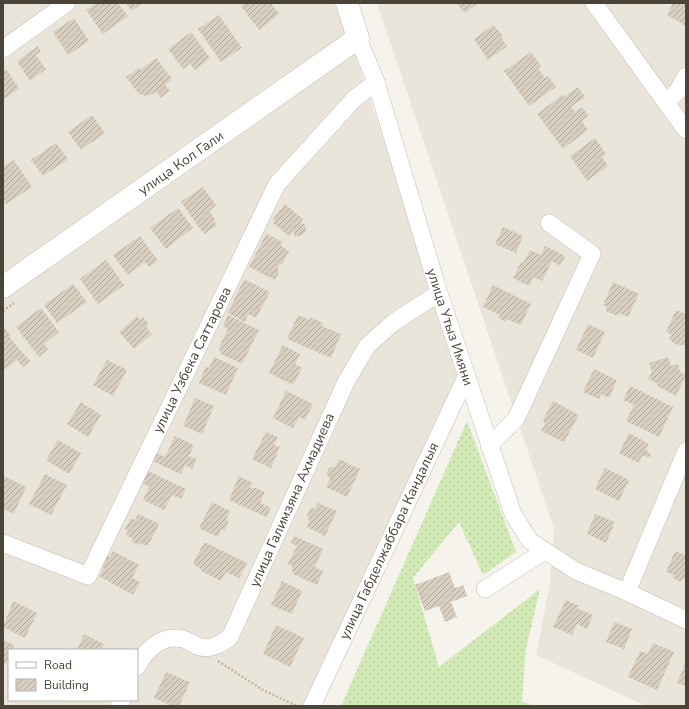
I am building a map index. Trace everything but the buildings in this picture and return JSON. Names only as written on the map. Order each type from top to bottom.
[{"type":"street","points":[[3,49],[66,3]]},
{"type":"street","name":"улица Утыз Имяни","points":[[347,3],[358,38],[376,82],[439,293],[513,514],[530,541],[576,571],[627,592],[686,620]]},
{"type":"street","points":[[594,3],[686,130]]},
{"type":"street","name":"улица Кол Гали","points":[[3,287],[358,38]]},
{"type":"street","points":[[666,103],[677,92],[686,76]]},
{"type":"street","name":"улица Узбека Саттарова","points":[[5,548],[88,576],[278,184],[354,99],[376,82]]},
{"type":"street","points":[[489,446],[516,419],[592,254],[549,223]]},
{"type":"street","name":"улица Галимзяна Ахмадиева","points":[[210,647],[223,643],[230,637],[346,382],[367,346],[394,322],[439,293]]},
{"type":"street","name":"улица Габделжаббара Кандалыя","points":[[312,706],[466,377]]},
{"type":"street","points":[[627,592],[686,451]]},
{"type":"street","points":[[485,589],[545,551]]},
{"type":"street","points":[[138,665],[142,657],[152,645],[167,639],[182,639],[198,647],[210,647]]},
{"type":"path","points":[[210,647],[212,657],[263,690],[297,706]]},
{"type":"shaded area","points":[[3,3],[338,3],[461,370],[312,706],[3,706]]},
{"type":"shaded area","points":[[377,3],[686,3],[686,706],[646,706],[536,655],[550,583],[554,529]]},
{"type":"green space","points":[[467,421],[516,552],[483,575],[459,522],[413,578],[439,667],[540,589],[526,648],[522,701],[533,706],[341,706]]}]
